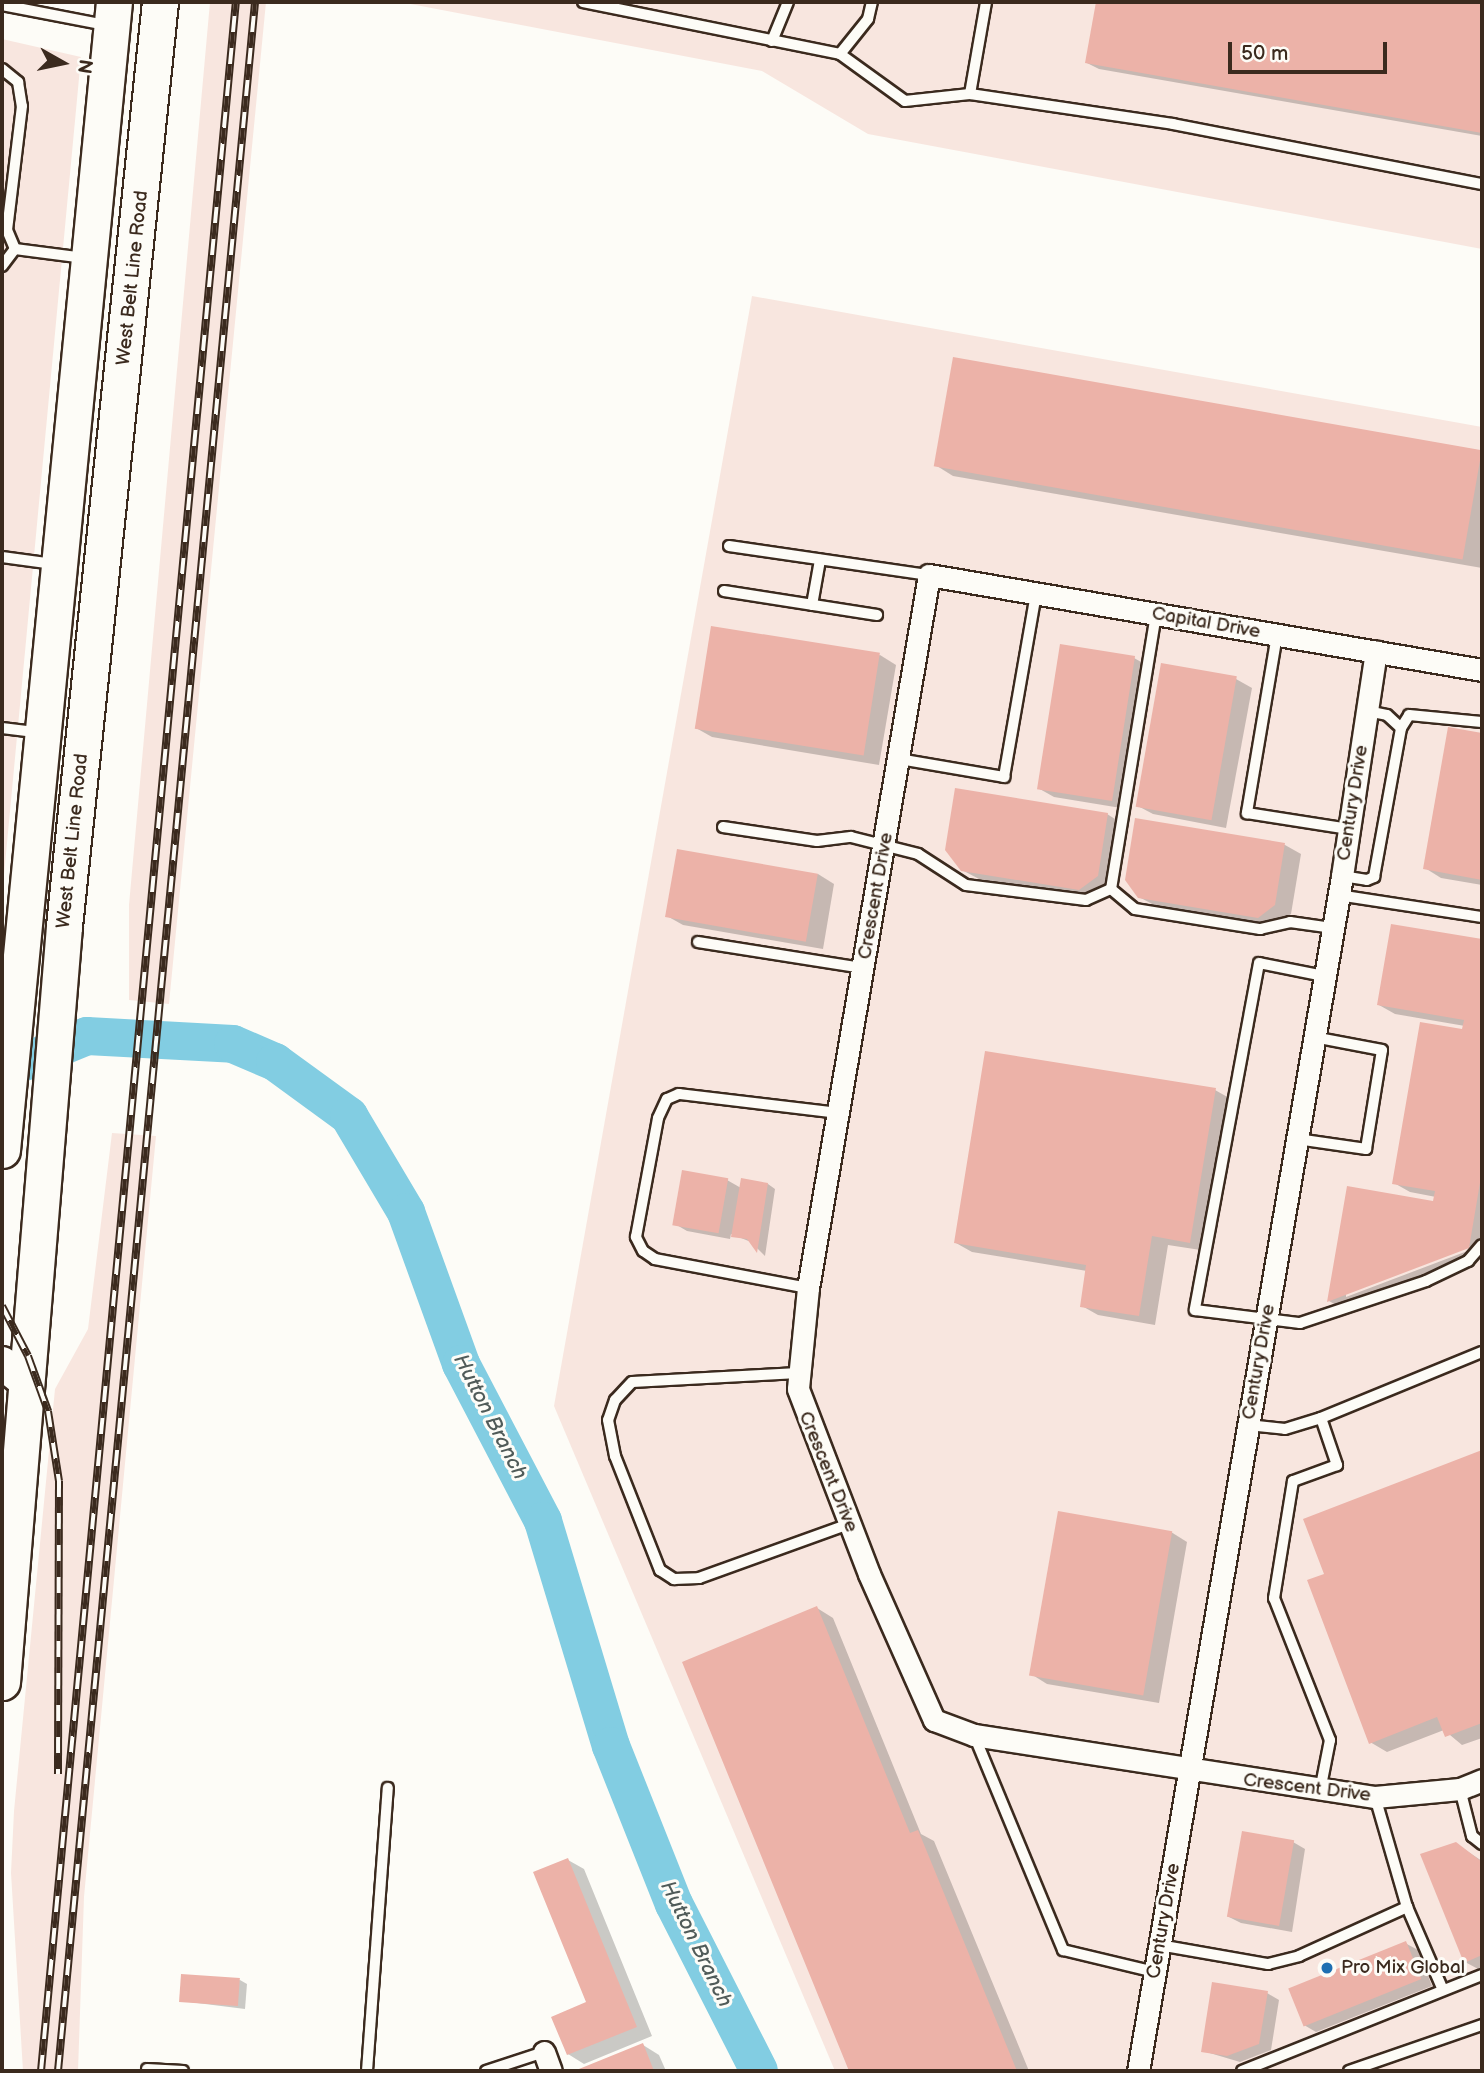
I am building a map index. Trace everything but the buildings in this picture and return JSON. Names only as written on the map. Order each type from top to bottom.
[{"type":"main road","points":[[113,14],[159,16]]},
{"type":"main road","name":"West Belt Line Road","points":[[2,1150],[113,14]]},
{"type":"main road","name":"West Belt Line Road","points":[[2,1682],[10,1378],[40,1176],[159,16]]},
{"type":"main road","points":[[60,565],[104,571]]},
{"type":"street","name":"Capital Drive","points":[[929,575],[1482,670]]},
{"type":"street","name":"Crescent Drive","points":[[929,575],[808,1288],[798,1373],[802,1409],[934,1720],[974,1735],[1189,1772],[1320,1791],[1375,1797],[1460,1789],[1482,1780]]},
{"type":"street","name":"Century Drive","points":[[1138,2071],[1340,885],[1376,652]]},
{"type":"lane","points":[[583,2],[840,54],[905,101],[970,94],[1173,124],[1482,184]]},
{"type":"lane","points":[[772,41],[788,2]]},
{"type":"lane","points":[[840,54],[868,19],[872,2]]},
{"type":"lane","points":[[970,94],[986,2]]},
{"type":"lane","points":[[2,5],[113,14]]},
{"type":"lane","points":[[2,69],[18,82],[22,106],[7,230],[15,249]]},
{"type":"lane","points":[[15,249],[90,259]]},
{"type":"lane","points":[[2,266],[15,249]]},
{"type":"lane","points":[[729,546],[929,575]]},
{"type":"lane","points":[[2,556],[60,565]]},
{"type":"lane","points":[[812,605],[820,559]]},
{"type":"lane","points":[[724,591],[877,615]]},
{"type":"lane","points":[[899,759],[1004,777],[1036,593]]},
{"type":"lane","points":[[1111,889],[1156,614]]},
{"type":"lane","points":[[1277,635],[1247,813],[1349,829]]},
{"type":"lane","points":[[1367,711],[1387,715],[1401,728]]},
{"type":"lane","points":[[1340,885],[1374,877],[1401,728],[1409,715],[1482,722]]},
{"type":"lane","points":[[2,728],[43,732]]},
{"type":"lane","points":[[723,827],[817,841],[851,837],[918,854],[966,885],[1086,900],[1111,889]]},
{"type":"lane","points":[[1340,885],[1482,917]]},
{"type":"lane","points":[[1111,889],[1135,909],[1260,929],[1290,922],[1332,928]]},
{"type":"lane","points":[[698,942],[863,968]]},
{"type":"lane","points":[[1324,976],[1259,963],[1195,1310],[1300,1323],[1426,1281],[1468,1261],[1482,1245]]},
{"type":"lane","points":[[1297,1139],[1366,1149],[1382,1050],[1314,1037]]},
{"type":"lane","points":[[808,1288],[654,1259],[642,1251],[635,1237],[657,1118],[667,1099],[678,1094],[838,1113]]},
{"type":"lane","points":[[1248,1425],[1285,1429],[1321,1418],[1482,1352]]},
{"type":"lane","points":[[798,1373],[632,1382],[615,1400],[608,1420],[615,1456],[660,1570],[674,1580],[699,1578],[849,1524]]},
{"type":"lane","points":[[1320,1791],[1330,1740],[1274,1598],[1293,1481],[1337,1465],[1321,1418]]},
{"type":"lane","points":[[974,1735],[1063,1950],[1155,1972]]},
{"type":"lane","points":[[367,2071],[388,1788]]},
{"type":"lane","points":[[1460,1789],[1472,1836],[1482,1844]]},
{"type":"lane","points":[[1375,1797],[1407,1907],[1443,1990]]},
{"type":"lane","points":[[1160,1945],[1268,1964],[1299,1956],[1407,1907]]},
{"type":"lane","points":[[1242,2071],[1482,1975]]},
{"type":"lane","points":[[1349,2071],[1482,2025]]},
{"type":"lane","points":[[486,2071],[547,2062]]},
{"type":"lane","points":[[147,2068],[183,2071]]},
{"type":"shaded area","points":[[210,2],[266,2],[169,1004],[129,1000],[129,905]]},
{"type":"shaded area","points":[[400,2],[1482,2],[1482,249],[868,134],[762,71]]},
{"type":"shaded area","points":[[2,39],[81,57],[2,896]]},
{"type":"shaded area","points":[[752,296],[1482,427],[1482,2071],[835,2071],[554,1406]]},
{"type":"shaded area","points":[[112,1133],[156,1136],[84,1897],[78,2071],[23,2071],[11,1873],[14,1811],[55,1389],[88,1329]]},
{"type":"waterway","name":"Hutton Branch","points":[[2,1055],[24,1062],[87,1036],[233,1044],[275,1062],[349,1116],[406,1212],[461,1364],[543,1521],[611,1746],[674,1904],[759,2071]]},
{"type":"railway","points":[[41,2071],[236,2]]},
{"type":"railway","points":[[58,2071],[255,2]]},
{"type":"railway","points":[[2,1306],[28,1356],[48,1411],[59,1481],[58,1774]]},
{"type":"place","name":"Pro Mix Global","points":[[1327,1968]]}]
